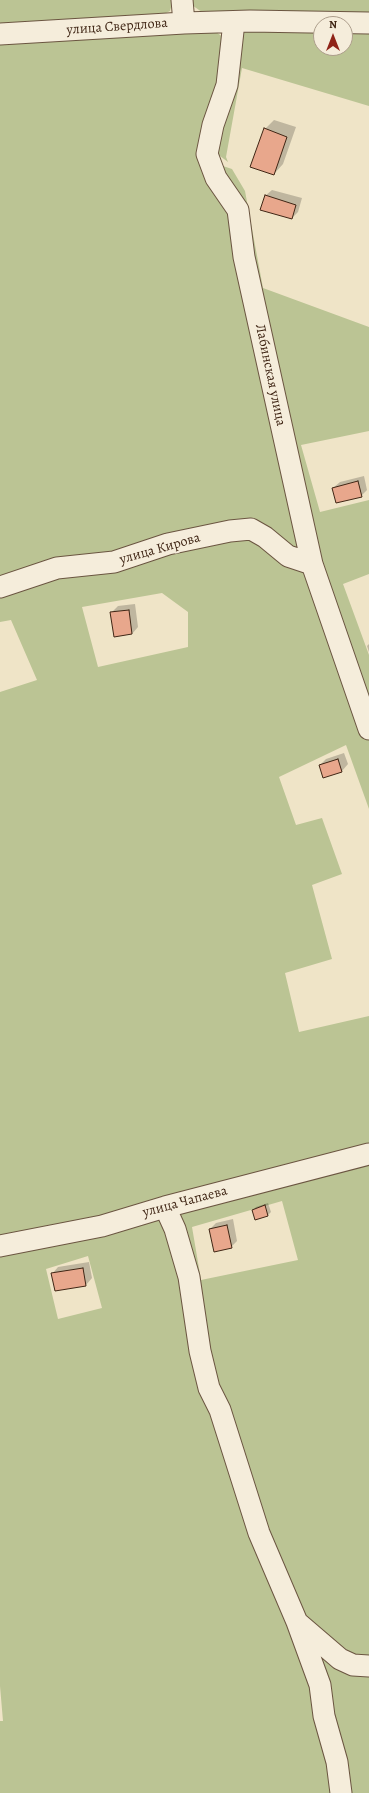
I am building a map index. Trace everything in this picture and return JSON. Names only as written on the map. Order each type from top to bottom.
[{"type":"street","points":[[182,0],[184,23]]},
{"type":"street","name":"Лабинская улица","points":[[234,22],[228,85],[213,125],[208,154],[216,178],[238,210],[244,257],[312,564],[369,729]]},
{"type":"street","name":"улица Свердлова","points":[[0,34],[184,23],[369,23]]},
{"type":"street","name":"улица Кирова","points":[[0,587],[57,568],[114,562],[168,544],[230,531],[251,529],[265,537],[288,556],[312,564]]},
{"type":"street","name":"улица Чапаева","points":[[0,1246],[102,1226],[165,1207],[369,1154]]},
{"type":"street","points":[[165,1207],[175,1229],[190,1277],[200,1351],[209,1388],[220,1410],[259,1533],[297,1622],[320,1685],[324,1716],[337,1762],[341,1793]]},
{"type":"street","points":[[297,1622],[340,1659],[353,1665],[369,1666]]},
{"type":"green space","points":[[0,0],[173,0],[170,11],[158,17],[0,29]]},
{"type":"green space","points":[[189,0],[369,0],[369,15],[209,17],[189,3]]},
{"type":"green space","points":[[249,26],[313,26],[313,56],[353,56],[353,26],[369,26],[369,106],[242,68],[226,157],[228,162],[216,153],[237,43]]},
{"type":"green space","points":[[211,28],[224,38],[226,50],[201,142],[234,216],[307,558],[261,531],[0,584],[0,41]]},
{"type":"green space","points":[[217,164],[232,169],[245,191],[263,288],[369,327],[369,431],[301,445],[320,512],[369,500],[369,574],[343,584],[369,655],[369,715],[312,546]]},
{"type":"green space","points":[[251,532],[311,569],[369,737],[369,809],[346,745],[279,777],[296,825],[322,818],[342,874],[312,885],[332,959],[285,973],[299,1032],[369,1016],[369,1152],[0,1241],[0,692],[37,680],[11,620],[0,622],[0,589]],"holes":[[[162,593],[188,612],[188,647],[98,667],[82,607]]]},
{"type":"green space","points":[[369,1157],[369,1793],[0,1793],[0,1721],[3,1721],[0,1686],[0,1251]],"holes":[[[282,1201],[298,1260],[201,1280],[192,1227]],[[88,1256],[102,1308],[58,1319],[46,1269]]]},
{"type":"building","points":[[264,128],[287,137],[274,175],[250,167]]},
{"type":"building","points":[[265,195],[296,205],[292,219],[260,210]]},
{"type":"building","points":[[358,481],[362,497],[336,503],[332,488]]},
{"type":"building","points":[[129,610],[132,634],[114,637],[110,612]]},
{"type":"building","points":[[338,759],[342,772],[323,778],[319,765]]},
{"type":"building","points":[[265,1205],[268,1216],[255,1220],[252,1210]]},
{"type":"building","points":[[227,1225],[232,1248],[214,1252],[209,1229]]},
{"type":"building","points":[[83,1268],[86,1286],[55,1291],[51,1273]]}]
